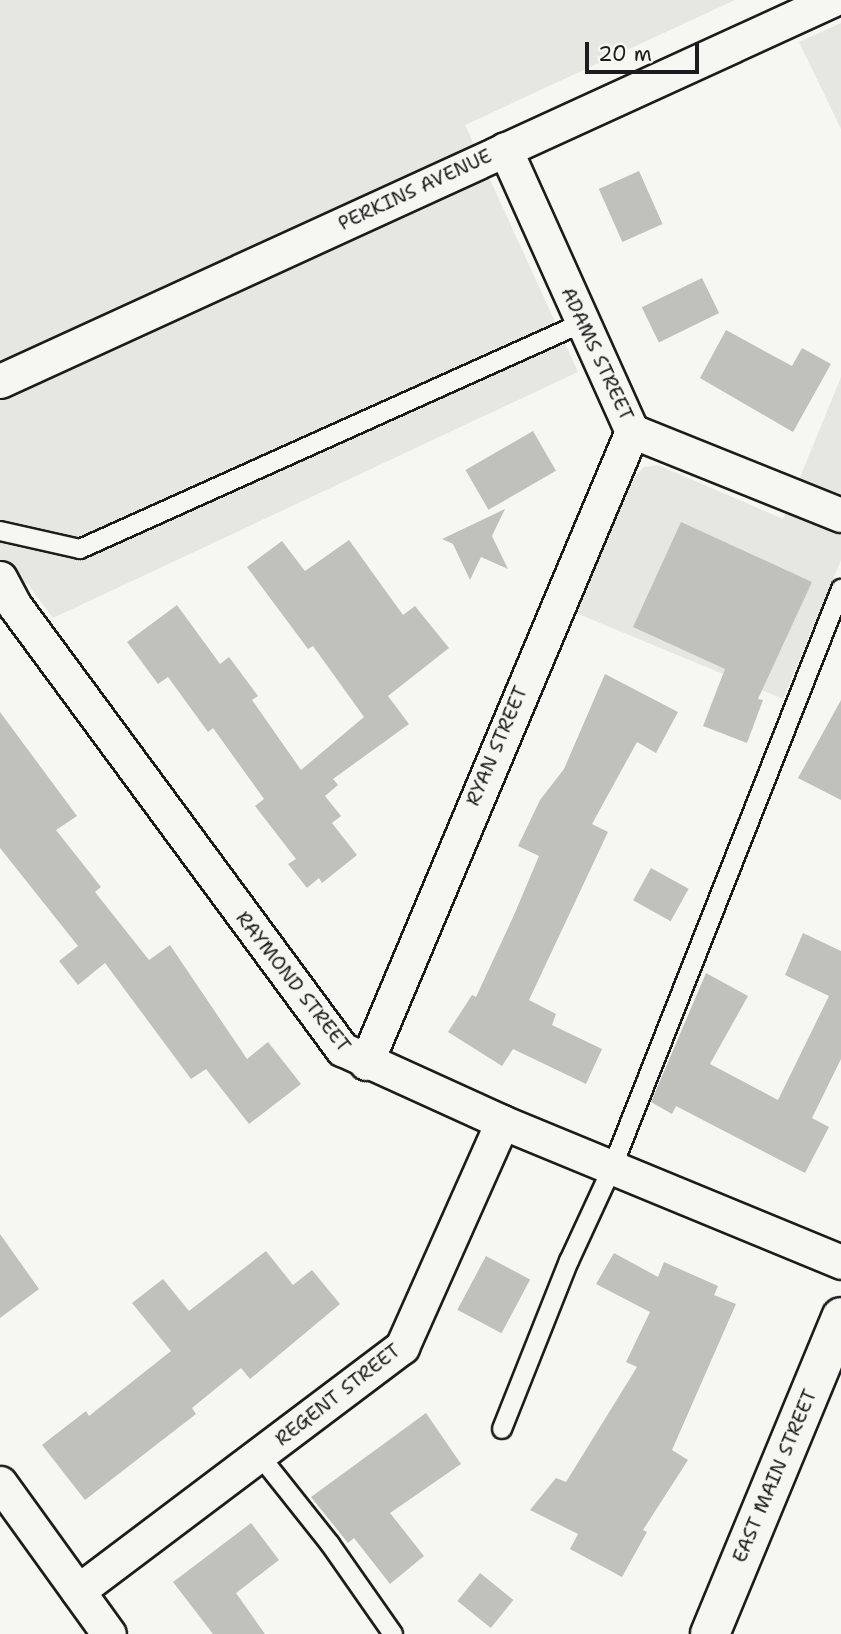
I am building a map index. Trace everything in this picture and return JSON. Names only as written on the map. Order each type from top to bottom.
[{"type":"main road","name":"EAST MAIN STREET","points":[[710,1634],[841,1317]]},
{"type":"street","name":"PERKINS AVENUE","points":[[0,381],[832,0]]},
{"type":"street","name":"ADAMS STREET","points":[[505,149],[632,431],[841,515]]},
{"type":"street","name":"RYAN STREET","points":[[366,1063],[632,431]]},
{"type":"street","name":"RAYMOND STREET","points":[[0,578],[15,606],[289,983],[342,1049],[366,1063],[502,1122],[841,1262]]},
{"type":"street","name":"REGENT STREET","points":[[78,1591],[402,1347],[502,1122]]},
{"type":"street","points":[[0,1483],[109,1634]]},
{"type":"lane","points":[[0,531],[80,549],[582,323]]},
{"type":"lane","points":[[502,1429],[569,1261],[612,1168],[841,589]]},
{"type":"lane","points":[[260,1456],[330,1544],[393,1634]]},
{"type":"shaded area","points":[[0,0],[735,0],[465,125],[578,372],[53,618],[27,583],[0,602]]},
{"type":"shaded area","points":[[841,23],[841,129],[799,42]]},
{"type":"shaded area","points":[[841,377],[841,560],[783,699],[576,613],[629,483],[644,467],[658,465],[783,519]]},
{"type":"building","points":[[639,171],[663,224],[622,242],[599,189]]},
{"type":"building","points":[[702,278],[719,313],[659,342],[642,307]]},
{"type":"building","points":[[726,330],[792,366],[802,348],[831,364],[793,432],[700,378]]},
{"type":"building","points":[[533,431],[556,471],[488,510],[465,470]]},
{"type":"building","points":[[505,509],[492,536],[508,569],[481,557],[470,580],[453,544],[442,539]]},
{"type":"building","points":[[681,522],[812,582],[758,699],[763,700],[747,743],[703,726],[725,669],[633,627]]},
{"type":"building","points":[[349,540],[403,615],[415,606],[449,648],[388,696],[409,724],[333,779],[338,785],[325,796],[341,816],[332,823],[357,855],[322,883],[319,878],[307,888],[288,864],[296,859],[255,806],[264,799],[213,728],[208,732],[168,677],[158,684],[127,642],[177,605],[220,664],[229,657],[258,696],[252,700],[301,770],[364,717],[313,646],[308,649],[247,567],[282,541],[305,571]]},
{"type":"building","points":[[605,674],[678,712],[656,753],[637,742],[592,824],[608,832],[529,1000],[556,1014],[552,1025],[602,1049],[586,1084],[513,1049],[502,1066],[448,1032],[472,995],[476,997],[514,915],[539,856],[518,846],[540,800],[564,769]]},
{"type":"building","points":[[841,700],[841,800],[798,778]]},
{"type":"building","points":[[0,712],[77,816],[56,830],[101,887],[95,892],[149,960],[170,945],[247,1059],[268,1042],[301,1084],[249,1124],[206,1069],[191,1079],[105,963],[78,985],[59,961],[78,946],[0,848]]},
{"type":"building","points":[[651,868],[689,889],[671,921],[633,900]]},
{"type":"building","points":[[803,933],[841,951],[841,1059],[812,1118],[829,1127],[805,1173],[676,1106],[672,1114],[651,1102],[706,973],[748,996],[710,1064],[778,1100],[829,996],[785,975]]},
{"type":"building","points":[[0,1234],[39,1289],[0,1318]]},
{"type":"building","points":[[266,1251],[293,1285],[312,1270],[340,1304],[250,1379],[241,1368],[192,1408],[196,1414],[85,1500],[42,1445],[86,1411],[89,1416],[171,1351],[132,1303],[163,1279],[189,1311]]},
{"type":"building","points":[[614,1253],[658,1277],[664,1262],[718,1286],[714,1295],[736,1304],[672,1450],[688,1460],[643,1530],[647,1532],[622,1577],[570,1549],[578,1534],[530,1510],[556,1478],[566,1482],[637,1367],[626,1362],[650,1312],[596,1284]]},
{"type":"building","points":[[486,1256],[530,1279],[502,1333],[457,1310]]},
{"type":"building","points":[[426,1413],[461,1464],[390,1513],[424,1556],[390,1584],[354,1538],[348,1543],[311,1497]]},
{"type":"building","points":[[251,1523],[279,1560],[236,1593],[265,1634],[213,1634],[173,1582]]},
{"type":"building","points":[[480,1573],[513,1600],[491,1628],[457,1601]]}]
